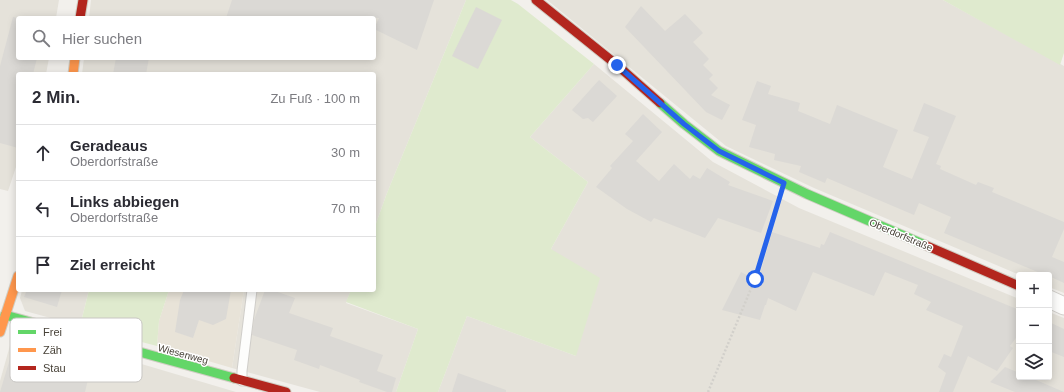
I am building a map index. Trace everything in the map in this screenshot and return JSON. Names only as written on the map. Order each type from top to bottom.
[{"type":"street","points":[[80,16],[83,0]]},
{"type":"street","name":"Oberdorfstraße","points":[[536,0],[617,65],[684,124],[719,151],[807,194],[1016,285]]},
{"type":"street","points":[[73,72],[75,60]]},
{"type":"street","points":[[0,332],[16,282]]},
{"type":"street","points":[[1052,300],[1064,306]]},
{"type":"street","name":"Wiesenweg","points":[[5,315],[16,318]]},
{"type":"street","name":"Wiesenweg","points":[[142,354],[286,392]]},
{"type":"lane","points":[[242,380],[252,292]]},
{"type":"path","points":[[708,392],[755,279],[784,183]]},
{"type":"shaded area","points":[[0,0],[59,0],[56,16],[16,16],[16,60],[49,60],[46,72],[16,72],[16,167],[8,191],[0,189]]},
{"type":"shaded area","points":[[91,0],[466,0],[376,223],[376,72],[82,72],[84,60],[376,60],[376,16],[89,16]]},
{"type":"shaded area","points":[[547,0],[943,0],[1064,66],[1064,293],[1052,288],[1052,272],[1016,272],[1016,273],[814,188],[726,146]]},
{"type":"shaded area","points":[[594,64],[713,162],[799,208],[1016,298],[1016,380],[1052,380],[1052,313],[1064,318],[1064,392],[438,392],[467,316],[576,356],[551,249],[588,182],[530,137]]},
{"type":"shaded area","points":[[22,292],[88,292],[82,318],[51,318],[25,311],[20,298]]},
{"type":"shaded area","points":[[168,292],[244,292],[232,368],[157,346],[159,321]]},
{"type":"shaded area","points":[[244,292],[350,292],[346,303],[418,329],[396,392],[320,392],[232,368]]},
{"type":"shaded area","points":[[10,345],[10,382],[142,382],[142,364],[236,392],[0,392],[0,381]]},
{"type":"green space","points":[[466,0],[511,0],[594,64],[530,137],[588,182],[551,249],[600,278],[576,356],[467,316],[438,392],[396,392],[418,329],[346,302],[350,292],[376,292],[376,223]]},
{"type":"green space","points":[[943,0],[1064,0],[1064,53],[1060,65]]},
{"type":"green space","points":[[88,292],[168,292],[159,321],[157,346],[142,342],[142,318],[82,318]]},
{"type":"building","points":[[232,0],[434,0],[417,50],[376,30],[376,25],[379,18],[376,18],[376,16],[227,16]]},
{"type":"building","points":[[641,6],[665,31],[685,14],[703,33],[693,42],[709,59],[703,65],[713,75],[709,79],[718,88],[711,95],[730,105],[722,120],[706,112],[625,27]]},
{"type":"building","points":[[476,7],[502,20],[478,69],[452,56]]},
{"type":"building","points":[[13,17],[16,18],[16,60],[36,60],[34,72],[16,72],[16,147],[0,143],[0,66]]},
{"type":"building","points":[[116,60],[149,60],[146,72],[113,72]]},
{"type":"building","points":[[599,80],[617,96],[593,122],[588,118],[583,119],[572,110]]},
{"type":"building","points":[[757,81],[771,86],[768,94],[800,103],[798,111],[830,124],[837,105],[898,130],[883,167],[912,179],[929,137],[913,131],[924,103],[956,116],[936,164],[941,166],[940,169],[976,185],[978,182],[994,188],[992,192],[1064,222],[1064,229],[1052,257],[1064,262],[1064,283],[1052,277],[1052,272],[1038,272],[944,233],[951,217],[919,203],[914,215],[827,178],[825,183],[799,172],[801,166],[774,160],[775,154],[749,147],[756,125],[742,120]]},
{"type":"building","points":[[643,114],[662,132],[636,161],[659,181],[674,164],[690,179],[693,175],[700,179],[707,168],[730,182],[728,185],[773,201],[761,233],[718,218],[705,238],[654,218],[651,222],[627,209],[596,187],[612,168],[610,166],[633,141],[625,134]]},
{"type":"building","points":[[772,232],[820,248],[821,244],[824,245],[830,232],[1016,309],[1016,338],[1010,346],[1013,348],[997,371],[968,356],[953,392],[939,392],[946,373],[938,367],[944,354],[951,357],[963,326],[926,310],[931,302],[914,294],[918,285],[885,272],[874,296],[813,272],[796,311],[768,298],[760,320],[722,310],[741,272],[758,281]]},
{"type":"building","points":[[26,292],[61,292],[57,307],[24,297]]},
{"type":"building","points":[[183,292],[231,292],[226,319],[213,325],[199,320],[193,338],[175,332],[180,300]]},
{"type":"building","points":[[264,292],[278,292],[295,298],[289,313],[333,328],[330,336],[383,355],[377,371],[396,378],[392,392],[387,392],[359,382],[360,380],[320,365],[319,369],[294,360],[297,350],[252,335],[254,320]]},
{"type":"building","points":[[1052,323],[1064,329],[1064,357],[1052,352]]},
{"type":"building","points":[[10,359],[10,382],[87,382],[85,392],[0,392]]},
{"type":"building","points":[[1005,367],[1016,372],[1016,380],[1036,380],[1064,392],[1015,392],[990,382]]},
{"type":"building","points":[[458,373],[506,390],[506,392],[452,392]]},
{"type":"traffic: fast","points":[[660,103],[719,151],[807,194],[925,245]]},
{"type":"traffic: fast","points":[[5,315],[16,318]]},
{"type":"traffic: fast","points":[[142,353],[234,378]]},
{"type":"traffic: slow","points":[[73,72],[75,60]]},
{"type":"traffic: slow","points":[[0,332],[16,282]]},
{"type":"traffic: jam","points":[[80,16],[83,0]]},
{"type":"traffic: jam","points":[[536,0],[617,65],[660,103]]},
{"type":"traffic: jam","points":[[925,245],[1016,285]]},
{"type":"traffic: jam","points":[[234,378],[286,392]]},
{"type":"route","points":[[617,65],[684,124],[719,151],[784,183],[755,279]]}]
